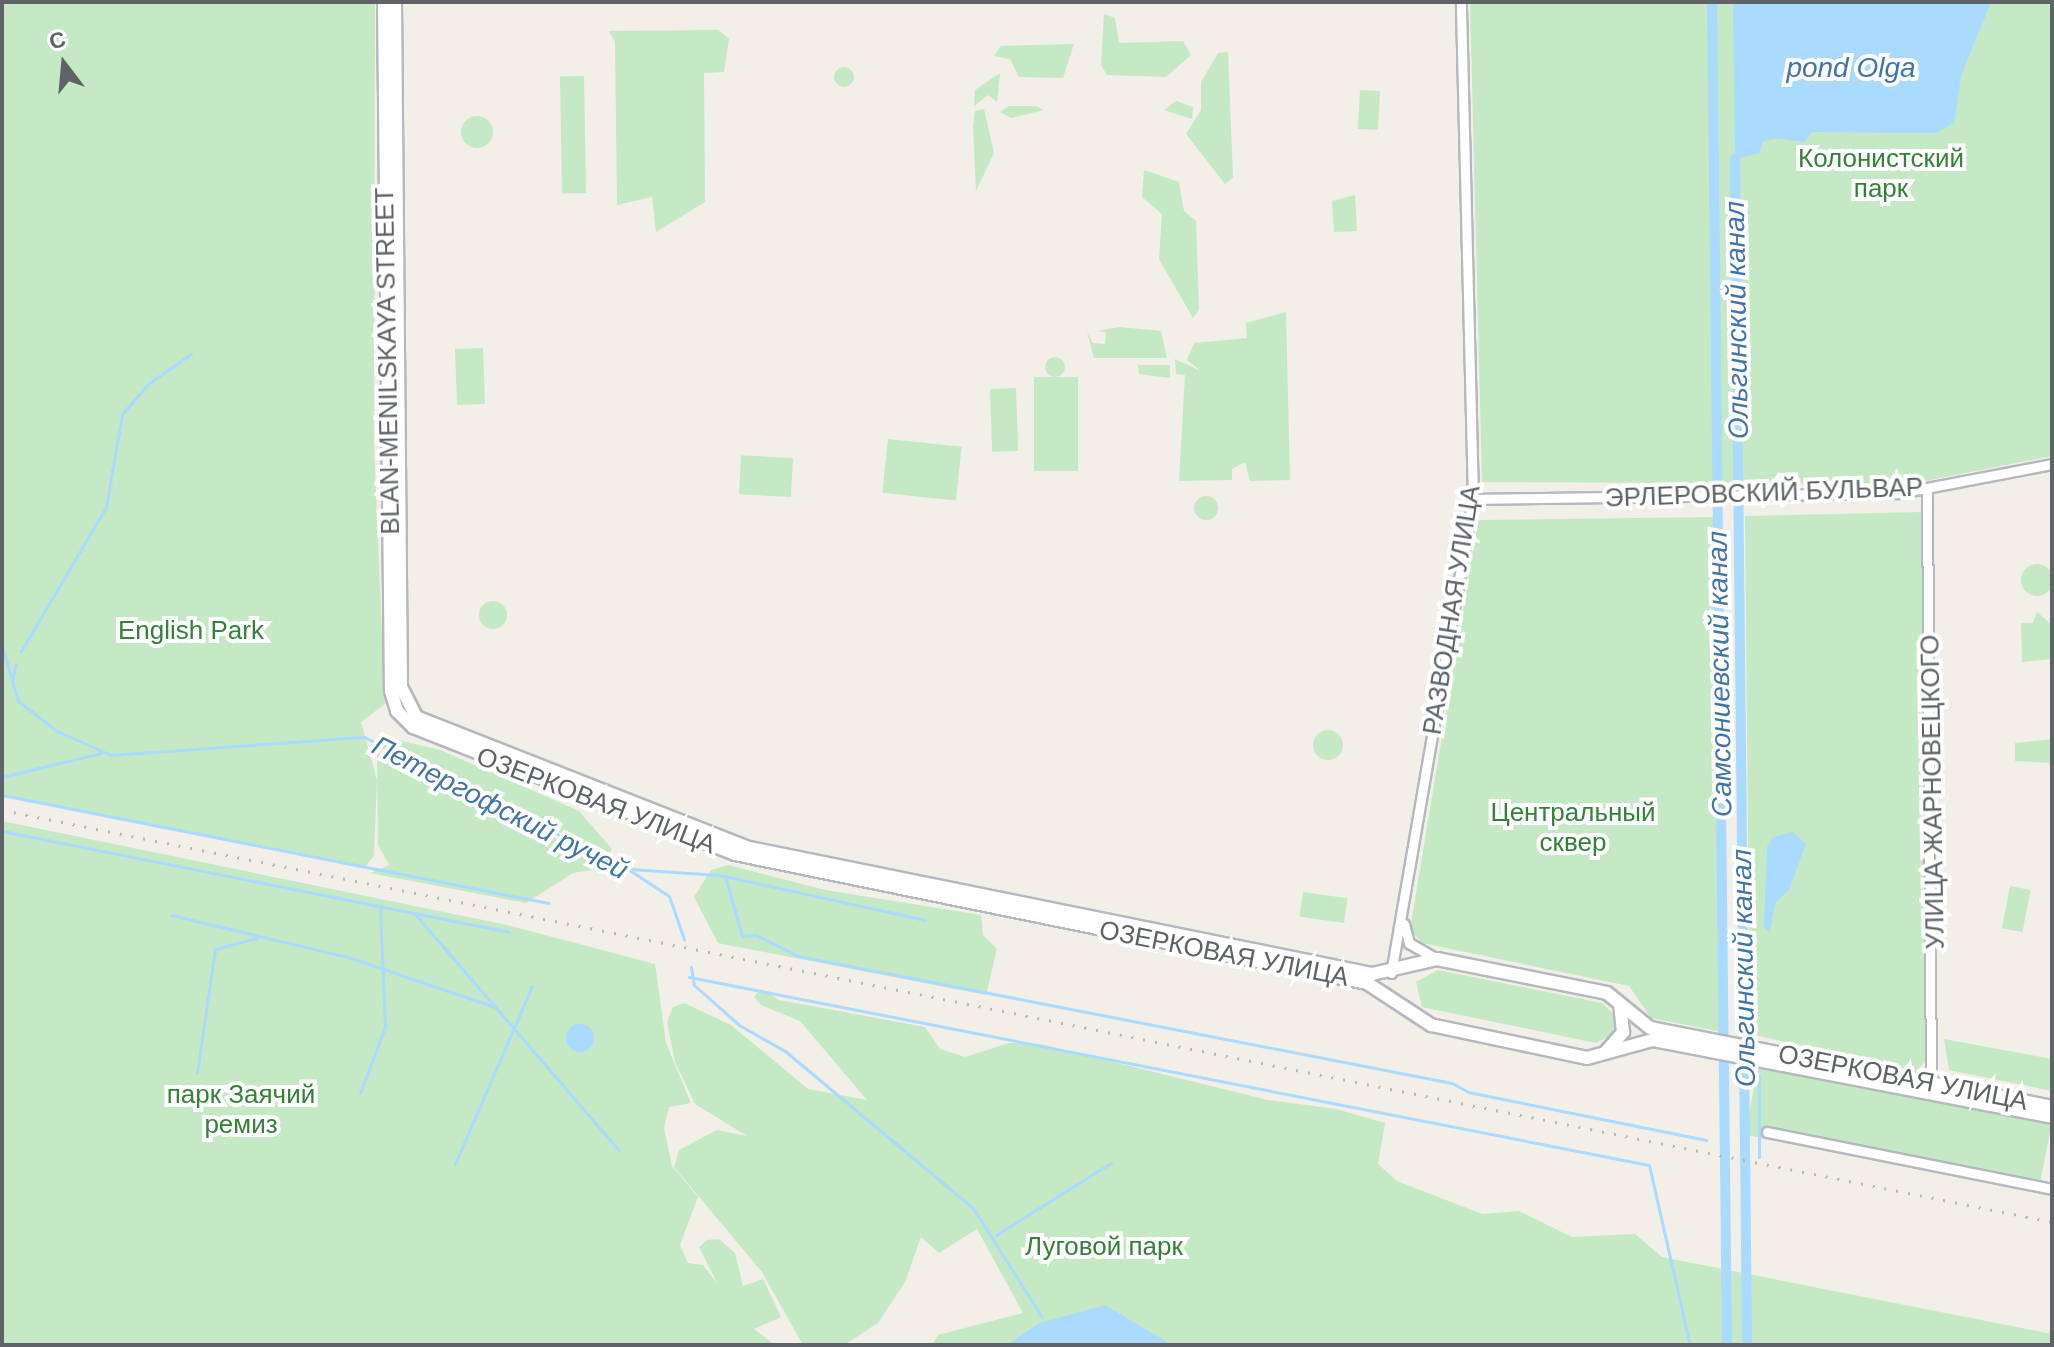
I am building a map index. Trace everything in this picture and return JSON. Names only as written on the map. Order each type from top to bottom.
[{"type":"street","name":"BLAN-MENILSKAYA STREET","points":[[384,2],[391,691],[406,714]]},
{"type":"street","name":"BLAN-MENILSKAYA STREET","points":[[395,2],[401,687],[406,714]]},
{"type":"street","name":"РАЗВОДНАЯ УЛИЦА","points":[[1391,973],[1403,919],[1473,499],[1461,2]]},
{"type":"street","name":"ЭРЛЕРОВСКИЙ БУЛЬВАР","points":[[1473,499],[1706,498],[1927,489],[2052,464]]},
{"type":"street","name":"УЛИЦА ЖАРНОВЕЦКОГО","points":[[1927,489],[1932,1089]]},
{"type":"street","name":"ОЗЕРКОВАЯ УЛИЦА","points":[[406,714],[749,848],[1391,973],[1437,959]]},
{"type":"street","name":"ОЗЕРКОВАЯ УЛИЦА","points":[[406,714],[444,742],[735,854],[1387,990]]},
{"type":"street","name":"ОЗЕРКОВАЯ УЛИЦА","points":[[1403,919],[1409,943],[1437,959],[1617,999],[1645,1026],[1709,1045],[1932,1089],[2052,1117]]},
{"type":"street","points":[[1391,973],[1387,990],[1408,1015],[1431,1025],[1598,1057],[1623,1032],[1617,999]]},
{"type":"street","name":"ОЗЕРКОВАЯ УЛИЦА","points":[[1598,1057],[1645,1040],[1709,1045]]},
{"type":"street","name":"ОЗЕРКОВАЯ УЛИЦА","points":[[1932,1089],[2052,1107]]},
{"type":"street","points":[[1767,1132],[2052,1189]]},
{"type":"green space","name":"English Park","points":[[2,2],[375,2],[374,445],[385,704],[361,722],[377,780],[374,856],[365,867],[2,795]]},
{"type":"green space","name":"Колонистский парк","points":[[1470,2],[2052,2],[2052,456],[1910,484],[1482,482]]},
{"type":"green space","points":[[1104,14],[1115,18],[1119,43],[1183,41],[1191,55],[1166,77],[1107,75],[1101,65]]},
{"type":"green space","points":[[718,30],[729,39],[724,72],[704,73],[705,202],[656,232],[652,197],[617,205],[615,42],[609,31]]},
{"type":"green space","points":[[1074,44],[1063,78],[1019,77],[1010,59],[994,56],[1001,46]]},
{"type":"green space","points":[[1228,52],[1233,178],[1225,184],[1186,134],[1201,110],[1201,82],[1218,53]]},
{"type":"green space","points":[[844,67],[851,70],[854,77],[851,84],[844,87],[837,84],[834,77],[837,70]]},
{"type":"green space","points":[[1000,73],[997,102],[988,95],[974,106],[975,90]]},
{"type":"green space","points":[[560,76],[584,76],[586,193],[562,193]]},
{"type":"green space","points":[[1360,90],[1380,91],[1378,130],[1358,129]]},
{"type":"green space","points":[[1176,101],[1193,107],[1192,119],[1164,110]]},
{"type":"green space","points":[[1009,106],[1035,106],[1044,110],[1011,118],[1000,112]]},
{"type":"green space","points":[[984,109],[994,153],[976,191],[973,126],[975,111]]},
{"type":"green space","points":[[477,116],[489,120],[493,132],[489,144],[477,148],[465,144],[461,132],[465,120]]},
{"type":"green space","points":[[1144,170],[1179,182],[1184,211],[1196,221],[1199,310],[1193,318],[1159,259],[1162,214],[1142,197]]},
{"type":"green space","points":[[1355,195],[1357,231],[1334,232],[1332,201]]},
{"type":"green space","points":[[1286,312],[1290,480],[1250,481],[1245,462],[1232,469],[1232,480],[1179,481],[1185,375],[1176,374],[1175,359],[1201,371],[1187,360],[1194,343],[1247,338],[1246,323]]},
{"type":"green space","points":[[1120,327],[1161,331],[1167,358],[1094,358],[1087,332],[1093,343],[1105,344],[1106,332],[1097,331]]},
{"type":"green space","points":[[483,348],[485,404],[457,405],[455,349]]},
{"type":"green space","points":[[1055,357],[1062,360],[1065,367],[1062,374],[1055,377],[1048,374],[1045,367],[1048,360]]},
{"type":"green space","points":[[1138,365],[1170,365],[1170,378],[1139,374]]},
{"type":"green space","points":[[1034,377],[1078,377],[1078,471],[1034,471]]},
{"type":"green space","points":[[1016,388],[1018,451],[992,452],[990,389]]},
{"type":"green space","points":[[888,439],[962,447],[956,500],[882,493]]},
{"type":"green space","points":[[741,455],[793,458],[791,497],[739,494]]},
{"type":"green space","points":[[1206,496],[1215,499],[1218,508],[1215,517],[1206,520],[1197,517],[1194,508],[1197,499]]},
{"type":"green space","points":[[1923,512],[1929,1059],[1915,1071],[1750,1034],[1745,516]]},
{"type":"green space","name":"Центральный сквер","points":[[1714,517],[1722,1032],[1651,1018],[1629,986],[1422,943],[1410,929],[1478,520]]},
{"type":"green space","points":[[2037,564],[2048,569],[2053,580],[2048,591],[2037,596],[2026,591],[2021,580],[2026,569]]},
{"type":"green space","points":[[493,601],[503,605],[507,615],[503,625],[493,629],[483,625],[479,615],[483,605]]},
{"type":"green space","points":[[2037,612],[2052,625],[2052,659],[2022,662],[2021,623],[2033,623]]},
{"type":"green space","points":[[1328,730],[1334,731],[1342,739],[1342,751],[1334,759],[1328,760],[1322,759],[1314,751],[1313,745],[1314,739],[1322,731]]},
{"type":"green space","points":[[2052,739],[2052,763],[2015,761],[2015,743]]},
{"type":"green space","points":[[398,740],[440,750],[579,811],[612,849],[608,855],[380,747]]},
{"type":"green space","points":[[377,752],[534,824],[602,868],[573,873],[526,903],[370,873],[389,865],[378,845]]},
{"type":"green space","name":"парк Заячий ремиз","points":[[2,821],[507,925],[655,964],[666,1043],[691,1103],[669,1107],[664,1128],[672,1166],[698,1197],[680,1245],[688,1263],[703,1265],[718,1285],[699,1247],[707,1240],[719,1239],[735,1253],[743,1286],[763,1279],[781,1317],[754,1329],[775,1345],[2,1345]]},
{"type":"green space","points":[[728,865],[825,890],[981,915],[983,935],[997,949],[986,995],[718,943],[694,897],[711,870]]},
{"type":"green space","points":[[2010,886],[2031,890],[2022,932],[2002,928]]},
{"type":"green space","points":[[1303,892],[1348,898],[1344,923],[1300,917]]},
{"type":"green space","points":[[1438,970],[1602,1003],[1617,1017],[1616,1033],[1596,1043],[1422,1007],[1416,982]]},
{"type":"green space","name":"Луговой парк","points":[[761,989],[779,1000],[925,1027],[940,1049],[965,1057],[1009,1043],[1040,1044],[1268,1100],[1336,1109],[1385,1123],[1378,1164],[1397,1181],[1482,1214],[1519,1211],[1572,1237],[1635,1234],[1662,1257],[2052,1334],[2052,1345],[932,1345],[938,1335],[1023,1313],[977,1229],[939,1253],[921,1237],[905,1282],[878,1323],[844,1345],[803,1345],[762,1272],[674,1167],[679,1150],[717,1130],[747,1136],[695,1104],[675,1062],[667,1022],[673,1007],[684,1003],[731,1025],[808,1089],[867,1100],[800,1021],[761,1005],[754,997]]},
{"type":"green space","points":[[1944,1039],[2052,1059],[2052,1091],[1949,1070]]},
{"type":"green space","points":[[1758,1067],[2052,1124],[2038,1192],[1745,1135]]},
{"type":"water","name":"pond Olga","points":[[1733,2],[1991,2],[1961,76],[1954,123],[1936,133],[1812,132],[1804,142],[1777,138],[1762,142],[1760,153],[1735,159]]},
{"type":"water","points":[[1793,832],[1806,844],[1789,890],[1775,903],[1770,932],[1764,927],[1767,847],[1773,837]]},
{"type":"water","points":[[580,1024],[590,1028],[594,1038],[590,1048],[580,1052],[570,1048],[566,1038],[570,1028]]},
{"type":"water","points":[[1105,1305],[1172,1345],[1006,1345],[1040,1323]]},
{"type":"waterway","name":"Самсониевский канал","points":[[1712,2],[1727,1345]]},
{"type":"waterway","name":"Ольгинский канал","points":[[1735,159],[1747,1345]]},
{"type":"waterway","points":[[21,651],[106,507],[122,414],[149,383],[191,354]]},
{"type":"waterway","name":"Петергофский ручей","points":[[2,646],[18,701],[57,731],[111,755],[364,737],[628,869],[669,896],[684,939]]},
{"type":"waterway","points":[[12,680],[16,664]]},
{"type":"waterway","points":[[2,777],[101,753]]},
{"type":"waterway","points":[[2,795],[548,903]]},
{"type":"waterway","points":[[2,831],[509,932]]},
{"type":"waterway","points":[[630,869],[719,875],[925,920]]},
{"type":"waterway","points":[[725,876],[742,936],[756,935],[798,956],[1452,1083],[1468,1092],[1706,1140]]},
{"type":"waterway","points":[[360,1093],[385,1027],[380,906]]},
{"type":"waterway","points":[[415,914],[619,1150]]},
{"type":"waterway","points":[[171,915],[351,958],[495,1007]]},
{"type":"waterway","points":[[197,1073],[215,949],[257,938]]},
{"type":"waterway","name":"Петергофский ручей","points":[[691,967],[694,985],[739,1025],[785,1051],[973,1208],[1042,1317]]},
{"type":"waterway","points":[[689,977],[1649,1165],[1690,1345]]},
{"type":"waterway","points":[[455,1164],[532,986]]},
{"type":"waterway","points":[[1759,1076],[1759,1157]]},
{"type":"waterway","points":[[996,1235],[1111,1163]]},
{"type":"railway","points":[[2,810],[2052,1222]]}]
